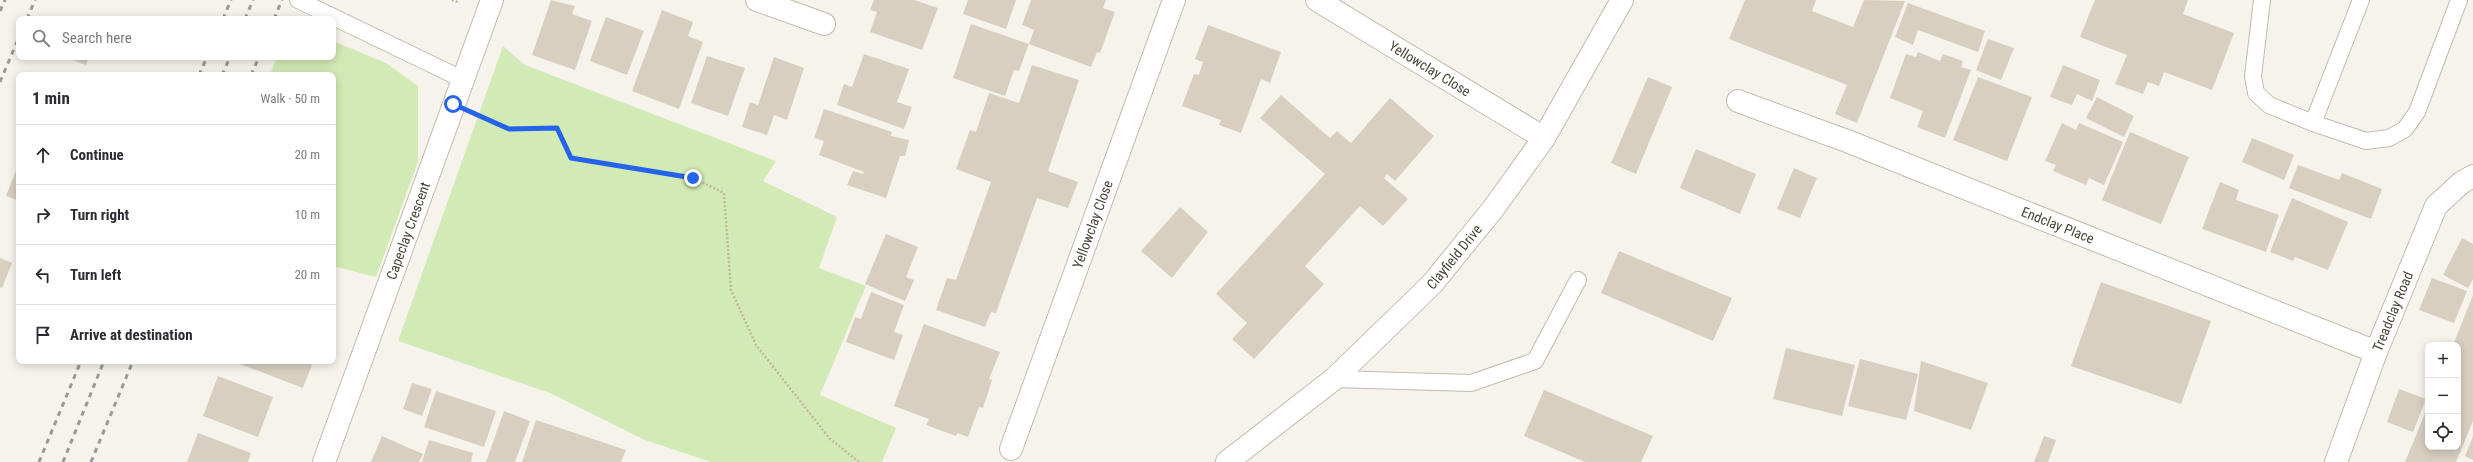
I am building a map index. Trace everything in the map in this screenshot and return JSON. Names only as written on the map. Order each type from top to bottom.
[{"type":"street","name":"Capeclay Crescent","points":[[324,462],[492,0]]},
{"type":"street","points":[[758,0],[824,24]]},
{"type":"street","name":"Yellowclay Close","points":[[1011,449],[1174,0]]},
{"type":"street","name":"Yellowclay Close","points":[[1316,0],[1544,138]]},
{"type":"street","name":"Clayfield Drive","points":[[1227,462],[1334,379],[1432,284],[1493,209],[1544,138],[1622,0]]},
{"type":"street","name":"Endclay Place","points":[[1738,101],[1847,141],[2376,352]]},
{"type":"street","name":"Treadclay Road","points":[[2336,462],[2376,352],[2436,206],[2461,183],[2473,176]]},
{"type":"lane","points":[[298,0],[331,16]]},
{"type":"lane","points":[[2262,0],[2253,76],[2256,93],[2269,105],[2313,123],[2366,141],[2390,138],[2405,129],[2417,112],[2459,0]]},
{"type":"lane","points":[[2313,123],[2361,0]]},
{"type":"lane","points":[[336,18],[462,79]]},
{"type":"lane","points":[[1334,379],[1471,383],[1535,361],[1578,280]]},
{"type":"path","points":[[453,104],[509,129],[557,128],[571,158],[693,178],[724,193],[731,290],[756,345],[830,439],[858,462]]},
{"type":"green space","points":[[336,42],[386,63],[418,86],[418,162],[376,277],[336,267],[336,72],[271,72],[276,60],[336,60]]},
{"type":"green space","points":[[503,46],[525,65],[776,161],[763,181],[837,217],[819,268],[866,286],[820,395],[896,428],[882,462],[711,462],[645,440],[550,393],[398,341]]},
{"type":"building","points":[[551,0],[575,6],[572,14],[592,21],[575,70],[532,55]]},
{"type":"building","points":[[874,0],[914,0],[938,8],[922,50],[870,32],[877,12],[870,10]]},
{"type":"building","points":[[968,0],[1016,0],[1006,29],[963,14]]},
{"type":"building","points":[[1031,0],[1106,0],[1103,8],[1115,12],[1100,53],[1097,52],[1091,67],[1029,44],[1034,30],[1022,25]]},
{"type":"building","points":[[1745,0],[1816,0],[1812,11],[1853,27],[1864,0],[1905,1],[1857,123],[1835,114],[1847,85],[1729,39]]},
{"type":"building","points":[[2095,0],[2188,0],[2183,14],[2234,33],[2212,90],[2164,72],[2159,86],[2148,82],[2143,94],[2115,84],[2127,55],[2080,37]]},
{"type":"building","points":[[1908,3],[1985,31],[1978,52],[1918,30],[1913,45],[1895,37]]},
{"type":"building","points":[[662,10],[693,22],[688,36],[703,42],[679,109],[632,91]]},
{"type":"building","points":[[606,17],[644,31],[627,75],[590,61]]},
{"type":"building","points":[[971,24],[1029,44],[1019,71],[1014,70],[1005,96],[953,78]]},
{"type":"building","points":[[1208,25],[1281,52],[1270,83],[1261,79],[1241,133],[1219,125],[1221,120],[1182,106],[1194,74],[1199,75],[1203,62],[1195,59]]},
{"type":"building","points":[[1988,39],[2014,48],[2001,80],[1976,70]]},
{"type":"building","points":[[1918,52],[1940,61],[1943,54],[1963,61],[1961,67],[1971,70],[1945,138],[1917,127],[1923,111],[1890,98],[1906,54],[1916,57]]},
{"type":"building","points":[[864,54],[909,69],[897,102],[912,107],[904,129],[837,105],[844,84],[852,87]]},
{"type":"building","points":[[707,56],[745,68],[728,116],[691,103]]},
{"type":"building","points":[[774,57],[804,68],[787,120],[774,115],[767,135],[742,127],[750,102],[758,105]]},
{"type":"building","points":[[72,60],[88,60],[86,65]]},
{"type":"building","points":[[1032,65],[1079,80],[1048,171],[1078,182],[1068,208],[1037,198],[996,313],[991,312],[985,327],[936,310],[947,278],[956,280],[991,182],[956,169],[970,130],[976,132],[989,93],[1019,103]]},
{"type":"building","points":[[2063,65],[2100,80],[2092,101],[2077,94],[2072,105],[2050,97]]},
{"type":"building","points":[[1648,77],[1672,87],[1636,174],[1611,163]]},
{"type":"building","points":[[1978,77],[2032,97],[2007,161],[1953,140]]},
{"type":"building","points":[[1281,95],[1330,138],[1337,131],[1351,143],[1390,98],[1434,136],[1395,181],[1387,174],[1384,178],[1408,199],[1383,226],[1360,206],[1305,266],[1324,284],[1254,359],[1232,339],[1247,323],[1216,294],[1325,174],[1260,118]]},
{"type":"building","points":[[2097,97],[2134,116],[2124,137],[2086,118]]},
{"type":"building","points":[[824,109],[892,132],[891,136],[909,140],[905,156],[900,156],[886,198],[847,185],[853,171],[863,174],[864,172],[819,155],[824,141],[814,138]]},
{"type":"building","points":[[2062,123],[2076,130],[2079,123],[2123,142],[2104,185],[2089,178],[2086,185],[2053,171],[2056,165],[2045,161]]},
{"type":"building","points":[[2130,132],[2189,157],[2161,224],[2102,200]]},
{"type":"building","points":[[2252,138],[2294,155],[2284,180],[2242,162]]},
{"type":"building","points":[[1696,149],[1756,174],[1740,214],[1680,188]]},
{"type":"building","points":[[2298,165],[2339,180],[2342,173],[2382,189],[2371,219],[2289,188]]},
{"type":"building","points":[[1794,168],[1817,178],[1800,218],[1777,209]]},
{"type":"building","points":[[16,171],[16,200],[6,196]]},
{"type":"building","points":[[2220,182],[2239,190],[2236,200],[2279,215],[2266,252],[2202,229]]},
{"type":"building","points":[[2292,198],[2348,222],[2328,270],[2295,257],[2293,261],[2270,252]]},
{"type":"building","points":[[1180,207],[1208,232],[1172,278],[1141,251]]},
{"type":"building","points":[[886,234],[918,247],[906,277],[914,280],[905,301],[865,284]]},
{"type":"building","points":[[2462,238],[2473,244],[2473,279],[2468,288],[2443,275]]},
{"type":"building","points":[[1619,251],[1732,298],[1713,341],[1601,293]]},
{"type":"building","points":[[0,258],[12,263],[2,288],[0,287]]},
{"type":"building","points":[[2432,278],[2467,291],[2454,323],[2419,310]]},
{"type":"building","points":[[2101,282],[2211,321],[2181,404],[2071,366]]},
{"type":"building","points":[[871,292],[904,305],[894,332],[903,335],[894,360],[846,342],[855,317],[861,319]]},
{"type":"building","points":[[2473,295],[2473,421],[2461,450],[2461,342],[2454,342]]},
{"type":"building","points":[[924,324],[1000,352],[989,379],[992,380],[983,408],[979,407],[968,437],[957,433],[956,436],[926,425],[929,419],[894,406]]},
{"type":"building","points":[[1786,348],[1855,365],[1842,416],[1773,399]]},
{"type":"building","points":[[1860,359],[1918,374],[1906,420],[1848,406]]},
{"type":"building","points":[[1921,361],[1988,383],[1971,430],[1914,411]]},
{"type":"building","points":[[240,364],[312,365],[303,388]]},
{"type":"building","points":[[218,376],[273,397],[258,437],[203,416]]},
{"type":"building","points":[[412,383],[432,389],[422,416],[403,409]]},
{"type":"building","points":[[2399,389],[2425,399],[2413,432],[2387,422]]},
{"type":"building","points":[[1544,390],[1653,436],[1641,462],[1585,462],[1524,436]]},
{"type":"building","points":[[436,391],[496,411],[484,447],[424,427]]},
{"type":"building","points":[[504,411],[530,421],[515,462],[486,462]]},
{"type":"building","points":[[2425,413],[2425,450],[2461,450],[2456,462],[2405,462]]},
{"type":"building","points":[[536,420],[626,450],[621,462],[522,462]]},
{"type":"building","points":[[198,433],[251,453],[248,462],[187,462]]},
{"type":"building","points":[[382,436],[423,454],[419,462],[371,462]]},
{"type":"building","points":[[2044,436],[2056,440],[2048,462],[2034,462]]},
{"type":"building","points":[[2473,436],[2473,460],[2465,456]]},
{"type":"building","points":[[429,440],[473,453],[471,462],[422,462]]},
{"type":"railway","points":[[0,11],[5,0]]},
{"type":"railway","points":[[28,16],[35,0]]},
{"type":"railway","points":[[224,16],[231,0]]},
{"type":"railway","points":[[246,16],[253,0]]},
{"type":"railway","points":[[275,16],[282,0]]},
{"type":"railway","points":[[0,82],[16,44]]},
{"type":"railway","points":[[200,72],[206,60]]},
{"type":"railway","points":[[223,72],[229,60]]},
{"type":"railway","points":[[252,72],[258,60]]},
{"type":"railway","points":[[39,462],[80,364]]},
{"type":"railway","points":[[63,462],[103,364]]},
{"type":"railway","points":[[91,462],[132,364]]},
{"type":"route","points":[[453,104],[509,129],[557,128],[571,158],[693,178]]}]
